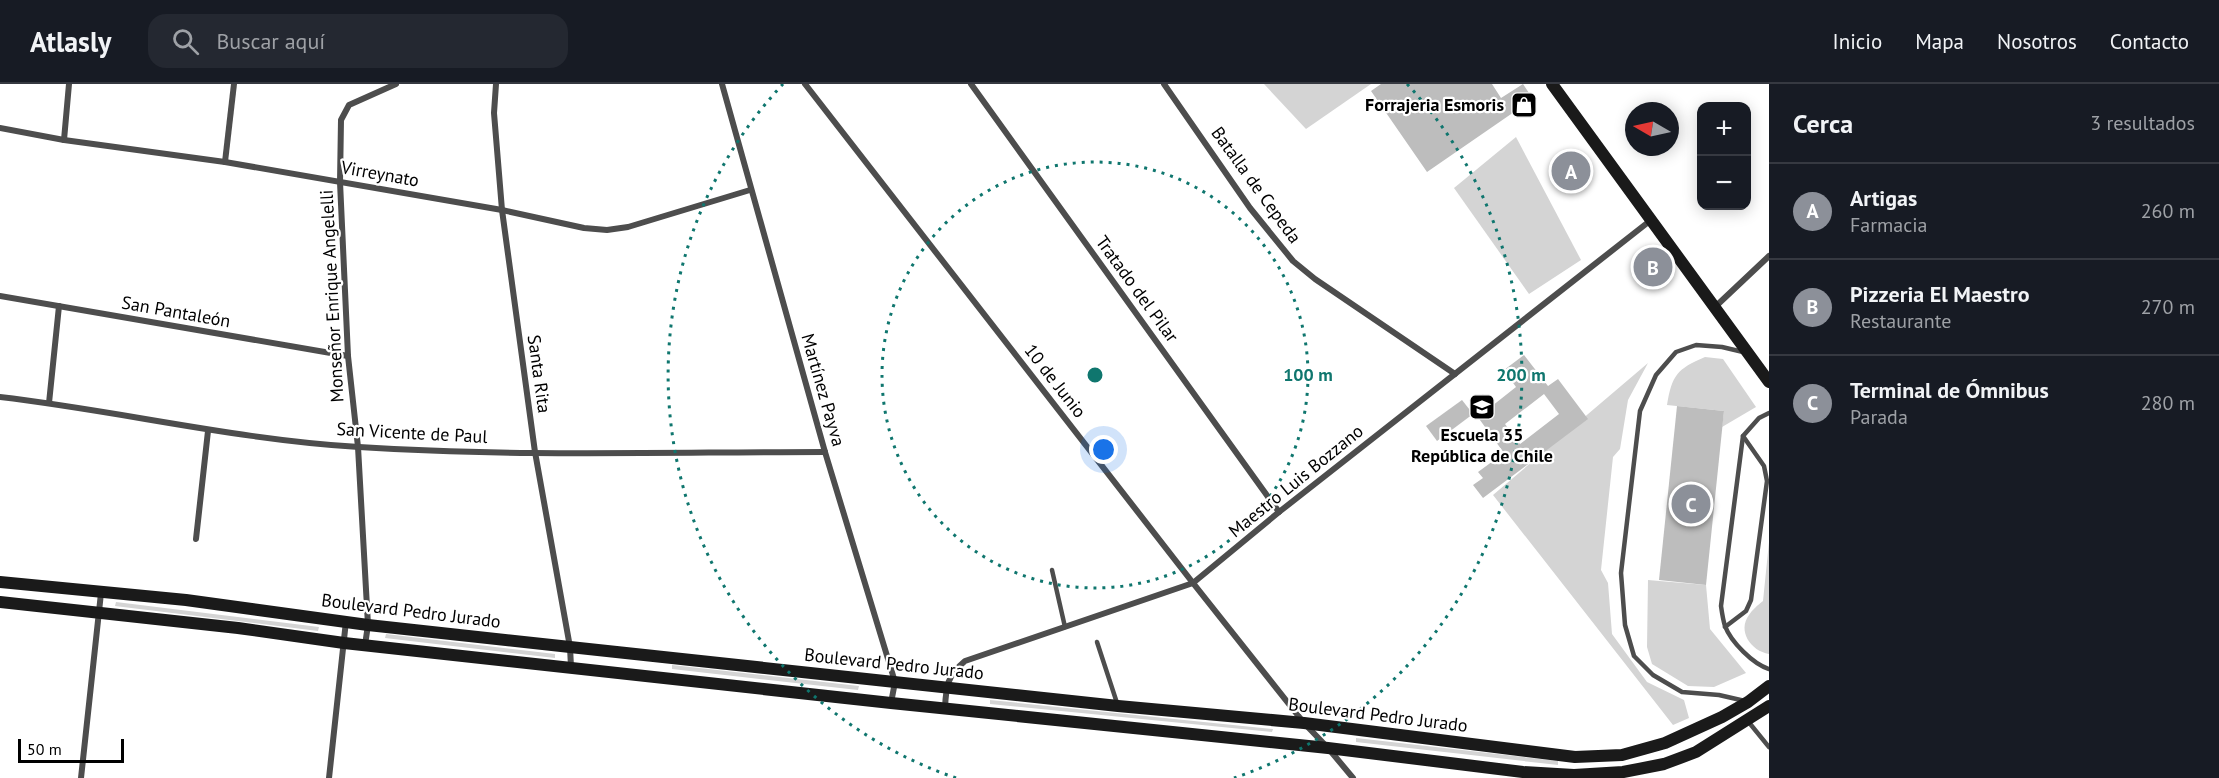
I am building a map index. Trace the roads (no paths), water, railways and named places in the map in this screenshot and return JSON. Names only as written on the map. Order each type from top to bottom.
[{"type":"main road","points":[[1552,84],[1750,354],[1765,370],[1769,382]]},
{"type":"main road","name":"Boulevard Pedro Jurado","points":[[0,582],[186,600],[368,625],[661,657],[1118,706],[1304,723],[1565,756],[1622,755],[1669,741],[1722,717],[1769,686]]},
{"type":"main road","name":"Boulevard Pedro Jurado","points":[[0,602],[344,643],[945,709],[1328,748],[1522,772],[1564,774],[1623,772],[1664,764],[1696,752],[1769,706]]},
{"type":"main road","points":[[658,677],[661,657]]},
{"type":"main road","points":[[1669,741],[1680,758]]},
{"type":"main road","points":[[1564,774],[1565,756]]},
{"type":"street","points":[[64,140],[69,84]]},
{"type":"street","points":[[225,162],[234,84]]},
{"type":"street","name":"Monseñor Enrique Angelelli","points":[[365,645],[368,625],[358,447],[348,356],[340,182],[341,120],[349,105],[396,84]]},
{"type":"street","name":"Santa Rita","points":[[496,84],[494,113],[502,210],[535,452],[570,647],[571,667]]},
{"type":"street","name":"Martínez Payva","points":[[722,84],[825,452],[895,682],[891,703]]},
{"type":"street","name":"10 de Junio","points":[[805,84],[1193,583],[1304,723],[1353,778]]},
{"type":"street","name":"Tratado del Pilar","points":[[971,84],[1279,512]]},
{"type":"street","name":"Batalla de Cepeda","points":[[1164,84],[1250,208],[1293,261],[1315,279],[1455,374]]},
{"type":"street","name":"Virreynato","points":[[0,128],[64,140],[225,162],[502,210],[584,228],[607,230],[628,227],[750,190]]},
{"type":"street","name":"Maestro Luis Bozzano","points":[[946,687],[954,670],[964,661],[1193,583],[1279,512],[1651,220]]},
{"type":"street","points":[[1715,307],[1769,256]]},
{"type":"street","name":"San Pantaleón","points":[[0,296],[348,356]]},
{"type":"street","points":[[49,403],[59,306]]},
{"type":"street","name":"San Vicente de Paul","points":[[0,398],[49,403],[208,431],[358,447],[535,452],[825,452]]},
{"type":"street","points":[[196,539],[208,431]]},
{"type":"street","points":[[81,778],[101,593]]},
{"type":"street","points":[[329,778],[345,621]]},
{"type":"street","points":[[945,709],[946,687]]},
{"type":"lane","points":[[1750,354],[1722,347],[1696,345],[1676,352],[1656,375],[1640,411],[1621,573],[1625,625],[1634,656],[1653,675],[1682,692],[1719,695],[1748,702],[1752,717],[1769,747]]},
{"type":"lane","points":[[1769,413],[1759,418],[1743,436],[1721,606],[1725,627],[1745,653],[1758,665],[1769,669]]},
{"type":"lane","points":[[1725,627],[1746,611],[1751,600],[1767,481],[1764,466],[1743,436]]},
{"type":"lane","points":[[1052,570],[1065,627]]},
{"type":"lane","points":[[1097,642],[1118,706]]},
{"type":"place","name":"Forrajeria Esmoris","points":[[1524,105]]},
{"type":"place","name":"Artigas","points":[[1571,171]]},
{"type":"place","name":"Pizzeria El Maestro","points":[[1653,267]]},
{"type":"place","name":"Escuela 35 República de Chile","points":[[1482,407]]},
{"type":"place","name":"Terminal de Ómnibus","points":[[1691,504]]}]
